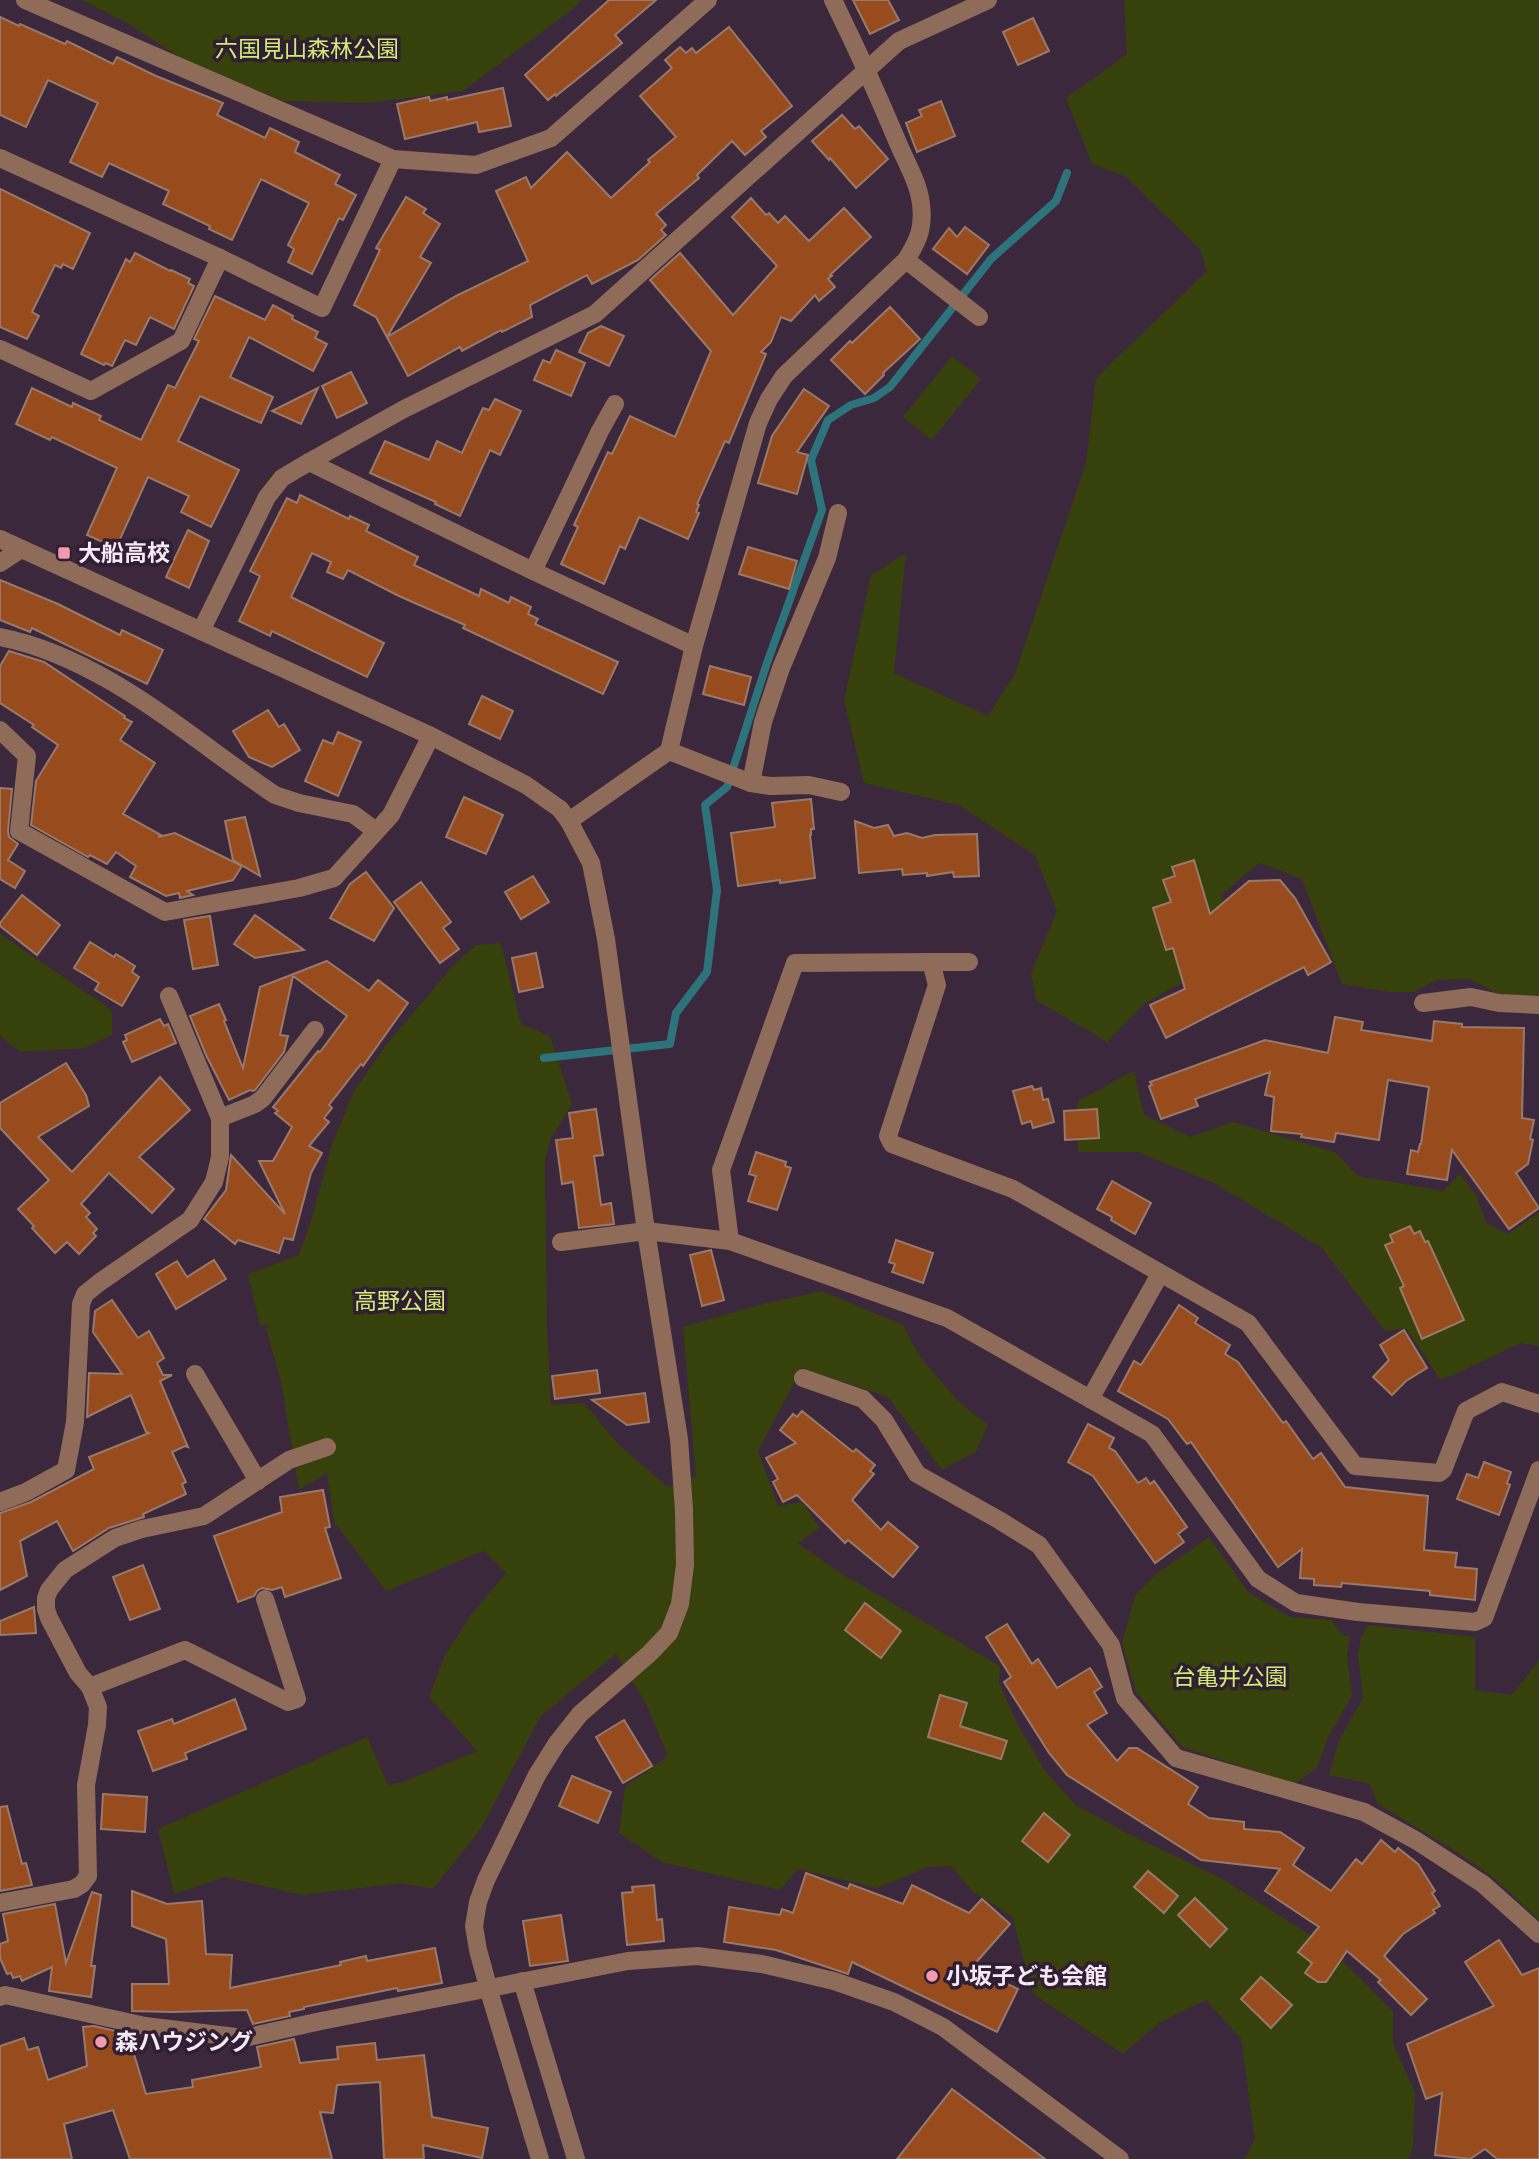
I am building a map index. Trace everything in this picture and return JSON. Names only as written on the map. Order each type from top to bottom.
[{"type":"street","points":[[25,0],[393,159],[477,165],[551,138],[708,0]]},
{"type":"street","points":[[569,821],[669,751],[694,646],[758,423],[769,399],[784,376],[906,260],[918,242],[922,225],[921,202],[867,70],[833,0]]},
{"type":"street","points":[[201,631],[267,497],[282,478],[404,409],[595,314],[899,41],[988,0]]},
{"type":"street","points":[[0,158],[220,258],[322,308],[393,159]]},
{"type":"street","points":[[0,349],[91,391],[181,341],[220,258]]},
{"type":"street","points":[[906,260],[979,317]]},
{"type":"street","points":[[533,571],[615,404]]},
{"type":"street","points":[[309,462],[694,646]]},
{"type":"street","points":[[751,783],[763,722],[781,668],[827,558],[838,513]]},
{"type":"street","points":[[0,539],[431,736],[526,785],[560,809],[591,863],[606,939],[646,1231],[680,1445],[685,1565],[680,1604],[669,1633],[580,1714],[557,1743],[537,1775],[478,1902],[474,1926],[492,2001],[540,2159]]},
{"type":"street","points":[[0,563],[21,549]]},
{"type":"street","points":[[0,637],[19,640],[71,661],[120,687],[275,794],[299,803],[353,814],[376,831]]},
{"type":"street","points":[[0,730],[27,756],[19,831],[165,912],[299,888],[334,878],[391,816],[431,736]]},
{"type":"street","points":[[669,751],[751,783],[771,786],[809,785],[841,792]]},
{"type":"street","points":[[931,962],[937,985],[888,1136],[892,1144],[1013,1189],[1248,1323],[1355,1466],[1439,1473],[1443,1470],[1466,1411],[1503,1392],[1539,1404]]},
{"type":"street","points":[[730,1241],[721,1170],[795,963],[969,962]]},
{"type":"street","points":[[0,1502],[66,1470],[75,1422],[81,1304],[85,1294],[190,1220],[214,1182],[220,1157],[220,1118],[170,996]]},
{"type":"street","points":[[1423,1003],[1471,997],[1499,1003],[1539,1005]]},
{"type":"street","points":[[220,1118],[255,1104],[262,1098],[314,1030]]},
{"type":"street","points":[[561,1241],[646,1231],[730,1241],[947,1318],[1152,1434],[1258,1579],[1296,1603],[1358,1612],[1475,1622],[1484,1618],[1539,1470]]},
{"type":"street","points":[[1090,1399],[1160,1274]]},
{"type":"street","points":[[195,1374],[258,1480]]},
{"type":"street","points":[[803,1378],[863,1399],[884,1420],[916,1474],[1039,1545],[1111,1646],[1125,1698],[1176,1759],[1364,1812],[1417,1841],[1482,1884],[1539,1934]]},
{"type":"street","points":[[0,1903],[74,1889],[88,1876],[86,1785],[98,1707],[90,1687],[78,1673],[46,1609],[49,1590],[65,1570],[115,1538],[142,1529],[204,1516],[289,1460],[327,1447]]},
{"type":"street","points":[[90,1687],[185,1650],[288,1702],[297,1699],[265,1599]]},
{"type":"street","points":[[2,1992],[145,2026],[244,2038],[628,1961],[697,1956],[762,1964],[834,1981],[894,2002],[943,2027],[1119,2159]]},
{"type":"street","points":[[522,1981],[576,2159]]},
{"type":"green space","name":"六国見山森林公園","points":[[82,0],[582,0],[463,91],[368,103],[284,101],[195,67],[127,23]]},
{"type":"green space","points":[[1124,0],[1539,0],[1539,1015],[1470,979],[1437,980],[1414,992],[1390,992],[1342,984],[1302,879],[1259,863],[1221,895],[1239,951],[1144,1004],[1107,1042],[1036,1000],[1031,973],[1057,911],[1035,855],[958,805],[864,783],[844,700],[871,575],[906,553],[894,673],[988,716],[1015,674],[1086,463],[1096,378],[1207,271],[1200,249],[1125,176],[1092,164],[1066,98],[1127,54]]},
{"type":"green space","points":[[952,356],[981,379],[932,440],[903,417]]},
{"type":"green space","points":[[0,934],[112,1010],[112,1035],[85,1048],[21,1052],[0,1036]]},
{"type":"green space","name":"高野公園","points":[[501,943],[521,1024],[550,1036],[572,1104],[550,1140],[545,1162],[547,1330],[551,1405],[584,1403],[619,1445],[668,1487],[696,1477],[683,1327],[763,1304],[822,1291],[903,1325],[921,1358],[959,1402],[988,1425],[976,1452],[942,1470],[888,1397],[802,1368],[758,1451],[778,1506],[802,1502],[820,1528],[798,1543],[839,1572],[1000,1666],[999,1683],[1017,1723],[1045,1771],[1076,1805],[1223,1879],[1330,1948],[1393,2012],[1393,2044],[1415,2092],[1413,2145],[1409,2159],[1245,2159],[1255,2139],[1241,2039],[1206,2000],[1159,2023],[1123,2054],[1033,1994],[1012,1916],[973,1892],[951,1866],[928,1867],[877,1888],[798,1869],[780,1890],[662,1862],[619,1833],[625,1787],[668,1756],[646,1704],[616,1654],[541,1716],[480,1830],[433,1889],[401,1883],[302,1895],[225,1877],[174,1894],[158,1829],[367,1737],[388,1785],[403,1782],[477,1751],[429,1697],[445,1655],[471,1615],[506,1573],[484,1551],[386,1591],[334,1522],[327,1473],[299,1490],[281,1381],[266,1329],[269,1324],[260,1326],[248,1274],[299,1255],[332,1144],[354,1091],[387,1044],[452,967],[476,945]]},
{"type":"green space","points":[[1134,1071],[1144,1115],[1190,1137],[1233,1122],[1335,1152],[1358,1176],[1443,1191],[1460,1174],[1476,1195],[1486,1223],[1508,1234],[1539,1212],[1539,1346],[1521,1343],[1440,1379],[1406,1328],[1385,1331],[1322,1248],[1214,1183],[1138,1152],[1078,1152],[1078,1101]]},
{"type":"green space","name":"台亀井公園","points":[[1209,1537],[1248,1592],[1290,1617],[1331,1620],[1344,1636],[1350,1636],[1347,1655],[1352,1696],[1328,1737],[1317,1768],[1294,1784],[1182,1747],[1136,1692],[1122,1643],[1135,1596],[1155,1575]]},
{"type":"green space","points":[[1369,1625],[1475,1637],[1475,1690],[1512,1695],[1539,1660],[1539,1920],[1493,1877],[1378,1804],[1370,1784],[1329,1775],[1339,1740],[1363,1698],[1358,1655],[1361,1636]]},
{"type":"building","points":[[609,0],[656,0],[615,35],[622,43],[548,100],[525,75]]},
{"type":"building","points":[[853,0],[888,0],[899,20],[870,34]]},
{"type":"building","points":[[0,17],[65,44],[67,41],[113,64],[117,57],[223,103],[217,115],[265,138],[270,128],[299,142],[295,152],[340,175],[335,184],[356,195],[343,220],[339,218],[312,274],[288,262],[294,249],[288,245],[309,203],[261,179],[232,240],[209,229],[210,226],[163,204],[169,191],[109,163],[102,177],[70,162],[98,103],[48,80],[26,127],[0,115]]},
{"type":"building","points":[[1033,18],[1049,51],[1018,65],[1003,32]]},
{"type":"building","points":[[729,27],[792,106],[761,131],[766,137],[745,155],[732,141],[697,175],[699,178],[656,214],[666,225],[661,230],[666,235],[638,260],[592,284],[587,275],[530,305],[532,317],[462,351],[460,347],[408,376],[376,317],[354,305],[380,250],[376,248],[406,197],[426,209],[423,213],[440,224],[420,257],[431,263],[387,337],[456,296],[528,261],[496,191],[526,177],[531,188],[567,152],[611,198],[650,162],[648,160],[676,137],[640,96],[672,68],[665,60],[680,47],[686,53],[692,48],[696,53]]},
{"type":"building","points":[[503,88],[511,126],[479,132],[477,122],[405,139],[397,104],[429,97],[430,101],[447,97],[447,100]]},
{"type":"building","points":[[941,101],[955,136],[917,152],[906,123],[922,116],[919,110]]},
{"type":"building","points":[[842,115],[855,129],[859,126],[888,159],[856,188],[812,141]]},
{"type":"building","points":[[0,189],[90,233],[73,269],[63,264],[61,268],[55,265],[32,312],[39,316],[27,339],[0,327]]},
{"type":"building","points":[[751,198],[766,215],[769,213],[778,223],[785,216],[809,241],[844,208],[871,237],[830,275],[832,276],[828,279],[835,287],[819,301],[815,295],[791,321],[781,317],[771,342],[761,352],[766,354],[729,443],[725,441],[697,504],[699,505],[696,512],[699,513],[688,539],[639,517],[625,549],[620,546],[604,584],[561,564],[578,527],[574,525],[608,452],[612,454],[630,416],[675,437],[711,351],[650,280],[680,253],[733,315],[777,266],[732,217]]},
{"type":"building","points":[[965,227],[989,245],[967,274],[933,249],[949,228],[957,237]]},
{"type":"building","points":[[135,253],[190,279],[188,283],[194,286],[174,329],[150,317],[136,345],[125,340],[112,366],[106,363],[104,365],[81,354],[126,259],[130,262]]},
{"type":"building","points":[[215,296],[265,320],[273,305],[293,316],[292,319],[318,332],[315,338],[327,344],[313,371],[249,337],[230,377],[273,397],[261,423],[200,396],[178,441],[239,470],[211,527],[181,512],[189,496],[148,477],[116,548],[87,535],[117,468],[52,437],[50,440],[16,424],[32,388],[72,407],[73,403],[101,416],[99,420],[141,440],[168,385],[175,388],[199,341],[194,339]]},
{"type":"building","points":[[890,307],[920,339],[883,373],[865,394],[831,360]]},
{"type":"building","points":[[601,326],[624,336],[609,366],[579,352],[588,333]]},
{"type":"building","points":[[556,350],[585,363],[571,396],[534,380],[543,360],[550,363]]},
{"type":"building","points":[[351,372],[367,403],[337,418],[322,386]]},
{"type":"building","points":[[318,388],[301,424],[272,411]]},
{"type":"building","points":[[804,389],[829,406],[797,452],[808,455],[797,494],[758,483],[772,436]]},
{"type":"building","points":[[495,399],[521,411],[500,455],[490,450],[460,516],[435,504],[436,502],[370,473],[385,441],[429,460],[437,441],[462,453],[483,408],[489,410]]},
{"type":"building","points":[[300,495],[349,519],[350,516],[369,525],[366,531],[418,557],[414,565],[479,596],[481,589],[509,603],[511,597],[531,607],[528,614],[538,619],[535,624],[618,662],[603,694],[348,570],[343,579],[327,572],[331,562],[312,553],[291,597],[384,643],[367,677],[272,631],[270,636],[239,621],[260,576],[250,571],[287,498],[297,503]]},
{"type":"building","points":[[188,530],[209,541],[189,588],[166,577]]},
{"type":"building","points":[[748,547],[797,561],[789,589],[739,574]]},
{"type":"building","points":[[0,580],[58,604],[120,635],[122,630],[163,650],[147,684],[32,628],[30,632],[0,620]]},
{"type":"building","points":[[9,651],[44,662],[132,722],[120,740],[155,763],[123,814],[161,835],[158,837],[175,833],[242,866],[233,880],[187,891],[193,895],[180,898],[179,893],[166,896],[130,877],[136,866],[116,852],[107,864],[90,855],[88,857],[31,825],[36,781],[58,745],[32,727],[34,725],[0,703],[0,666]]},
{"type":"building","points":[[710,666],[751,677],[744,705],[703,694]]},
{"type":"building","points":[[482,696],[513,711],[500,739],[469,724]]},
{"type":"building","points":[[268,710],[279,727],[284,724],[300,750],[272,767],[249,757],[233,731]]},
{"type":"building","points":[[338,732],[361,742],[338,796],[305,781],[323,740],[333,744]]},
{"type":"building","points":[[0,788],[12,789],[8,831],[9,837],[18,844],[8,860],[25,871],[15,888],[0,879]]},
{"type":"building","points":[[464,797],[503,815],[486,854],[446,837]]},
{"type":"building","points":[[811,799],[814,829],[811,829],[810,835],[815,878],[738,886],[731,833],[775,827],[772,803]]},
{"type":"building","points":[[245,817],[260,876],[233,860],[225,821]]},
{"type":"building","points":[[855,821],[874,828],[888,825],[894,836],[907,833],[922,838],[977,834],[979,876],[954,877],[953,872],[927,876],[927,873],[903,875],[902,869],[859,873]]},
{"type":"building","points":[[1194,860],[1210,914],[1249,881],[1280,880],[1295,898],[1331,962],[1308,975],[1304,967],[1166,1038],[1150,1005],[1185,989],[1173,948],[1166,950],[1153,908],[1171,902],[1163,880],[1175,876],[1172,867]]},
{"type":"building","points":[[366,872],[394,908],[374,941],[330,918],[350,884]]},
{"type":"building","points":[[533,876],[549,902],[521,919],[505,892]]},
{"type":"building","points":[[421,882],[451,922],[443,928],[459,949],[440,963],[394,902]]},
{"type":"building","points":[[22,895],[60,925],[37,955],[0,926]]},
{"type":"building","points":[[255,915],[304,950],[255,958],[234,944]]},
{"type":"building","points":[[210,916],[218,965],[193,969],[184,920]]},
{"type":"building","points":[[90,942],[135,966],[132,972],[139,977],[122,1006],[95,990],[99,983],[74,968]]},
{"type":"building","points":[[536,953],[543,987],[519,992],[512,958]]},
{"type":"building","points":[[327,961],[369,991],[378,980],[408,1003],[363,1066],[361,1064],[329,1105],[332,1108],[324,1118],[329,1122],[309,1146],[322,1153],[311,1173],[293,1240],[284,1238],[279,1253],[238,1240],[235,1244],[204,1219],[226,1190],[231,1155],[285,1214],[259,1161],[273,1161],[292,1127],[275,1113],[278,1111],[273,1107],[347,1016],[293,976],[280,1035],[288,1036],[284,1052],[255,1090],[229,1100],[190,1016],[219,1004],[243,1068],[260,987]]},
{"type":"building","points":[[1335,1017],[1363,1022],[1361,1030],[1432,1041],[1434,1021],[1462,1024],[1462,1027],[1524,1028],[1522,1118],[1534,1120],[1530,1139],[1533,1140],[1528,1164],[1516,1173],[1539,1208],[1509,1229],[1452,1150],[1447,1180],[1407,1174],[1411,1150],[1418,1152],[1421,1144],[1429,1087],[1388,1080],[1379,1140],[1336,1133],[1334,1142],[1301,1137],[1302,1134],[1271,1131],[1274,1097],[1265,1095],[1270,1072],[1195,1099],[1198,1106],[1161,1119],[1150,1082],[1265,1040],[1328,1053]]},
{"type":"building","points":[[160,1019],[164,1026],[168,1024],[176,1043],[132,1062],[123,1042],[127,1040],[125,1035]]},
{"type":"building","points":[[66,1063],[86,1095],[89,1106],[38,1137],[72,1172],[160,1077],[190,1110],[139,1157],[174,1189],[152,1213],[109,1173],[81,1204],[90,1213],[86,1217],[97,1229],[93,1233],[96,1236],[79,1254],[67,1242],[55,1253],[18,1209],[49,1180],[0,1128],[0,1103]]},
{"type":"building","points":[[1032,1086],[1034,1090],[1041,1088],[1043,1100],[1048,1099],[1054,1122],[1033,1128],[1031,1121],[1022,1124],[1013,1091]]},
{"type":"building","points":[[596,1109],[603,1155],[594,1156],[601,1205],[611,1203],[614,1224],[579,1228],[573,1182],[562,1184],[556,1140],[573,1138],[569,1113]]},
{"type":"building","points":[[1097,1109],[1099,1138],[1065,1140],[1064,1111]]},
{"type":"building","points":[[756,1152],[786,1162],[785,1166],[791,1168],[777,1210],[748,1201],[756,1176],[749,1174]]},
{"type":"building","points":[[1112,1181],[1151,1203],[1135,1234],[1097,1209]]},
{"type":"building","points":[[1410,1226],[1414,1234],[1420,1231],[1425,1242],[1428,1241],[1464,1320],[1422,1339],[1400,1288],[1404,1286],[1385,1245],[1393,1242],[1390,1235]]},
{"type":"building","points":[[896,1240],[933,1253],[923,1283],[892,1272],[895,1264],[889,1262]]},
{"type":"building","points":[[711,1250],[724,1300],[702,1306],[690,1255]]},
{"type":"building","points":[[214,1260],[226,1279],[176,1309],[156,1274],[177,1261],[187,1277]]},
{"type":"building","points":[[112,1300],[138,1338],[149,1331],[164,1358],[157,1363],[163,1375],[172,1375],[160,1381],[188,1447],[172,1452],[186,1482],[182,1484],[186,1494],[143,1514],[144,1517],[109,1528],[73,1551],[57,1521],[20,1541],[27,1576],[0,1590],[0,1513],[31,1502],[94,1469],[89,1457],[149,1433],[146,1432],[131,1395],[87,1417],[89,1373],[122,1374],[93,1332],[95,1311]]},
{"type":"building","points":[[1179,1305],[1198,1318],[1195,1323],[1230,1345],[1225,1354],[1238,1362],[1313,1459],[1321,1453],[1345,1487],[1428,1496],[1424,1550],[1457,1553],[1455,1567],[1477,1569],[1475,1600],[1430,1595],[1430,1591],[1342,1583],[1341,1587],[1314,1585],[1314,1579],[1300,1578],[1302,1549],[1278,1567],[1191,1442],[1187,1444],[1168,1419],[1118,1391],[1134,1361],[1141,1365]]},
{"type":"building","points":[[1404,1330],[1427,1368],[1406,1381],[1392,1395],[1373,1377],[1389,1360],[1380,1345]]},
{"type":"building","points":[[597,1370],[600,1393],[555,1399],[552,1376]]},
{"type":"building","points":[[645,1393],[649,1422],[627,1425],[592,1400]]},
{"type":"building","points":[[802,1411],[853,1452],[856,1449],[875,1465],[870,1471],[874,1474],[852,1500],[881,1530],[888,1522],[918,1547],[893,1577],[848,1540],[845,1543],[797,1495],[783,1502],[773,1482],[778,1479],[766,1458],[796,1443],[780,1430],[793,1414],[797,1417]]},
{"type":"building","points":[[1088,1424],[1114,1438],[1109,1448],[1115,1451],[1138,1483],[1146,1478],[1150,1484],[1154,1481],[1187,1527],[1178,1534],[1184,1542],[1155,1563],[1093,1476],[1068,1462]]},
{"type":"building","points":[[1484,1462],[1511,1472],[1507,1483],[1510,1485],[1499,1515],[1457,1499],[1467,1474],[1478,1478]]},
{"type":"building","points":[[323,1490],[330,1527],[325,1528],[341,1578],[285,1597],[282,1587],[272,1590],[262,1588],[254,1596],[238,1602],[214,1536],[282,1512],[280,1497]]},
{"type":"building","points":[[143,1565],[160,1609],[130,1620],[113,1577]]},
{"type":"building","points":[[865,1603],[901,1631],[881,1658],[845,1630]]},
{"type":"building","points":[[34,1607],[36,1633],[0,1635],[0,1621]]},
{"type":"building","points":[[1007,1624],[1032,1664],[1038,1659],[1057,1688],[1090,1668],[1102,1687],[1094,1692],[1107,1713],[1087,1725],[1117,1761],[1129,1748],[1137,1748],[1198,1787],[1188,1804],[1209,1818],[1244,1822],[1244,1829],[1280,1832],[1304,1848],[1293,1865],[1331,1891],[1356,1859],[1362,1864],[1381,1840],[1395,1852],[1398,1848],[1418,1864],[1435,1891],[1432,1893],[1440,1906],[1433,1910],[1435,1913],[1403,1934],[1384,1956],[1427,1999],[1411,2015],[1378,1982],[1381,1980],[1347,1951],[1326,1982],[1318,1982],[1305,1973],[1312,1963],[1298,1952],[1319,1927],[1265,1891],[1280,1869],[1201,1860],[1067,1775],[1049,1753],[1004,1682],[1011,1677],[986,1637]]},
{"type":"building","points":[[940,1695],[967,1703],[960,1726],[1007,1741],[1001,1759],[928,1737]]},
{"type":"building","points":[[235,1699],[246,1729],[185,1753],[187,1759],[153,1771],[138,1731],[172,1719],[174,1724]]},
{"type":"building","points":[[624,1720],[652,1766],[623,1783],[596,1737]]},
{"type":"building","points":[[572,1776],[611,1792],[598,1823],[559,1806]]},
{"type":"building","points":[[103,1794],[147,1797],[145,1832],[101,1829]]},
{"type":"building","points":[[7,1806],[22,1864],[26,1863],[32,1885],[0,1891],[0,1807]]},
{"type":"building","points":[[1044,1813],[1070,1835],[1048,1862],[1022,1841]]},
{"type":"building","points":[[1148,1871],[1178,1896],[1164,1913],[1134,1887]]},
{"type":"building","points":[[806,1873],[848,1889],[850,1884],[903,1904],[912,1885],[969,1913],[982,1899],[1010,1924],[972,1967],[1018,1989],[997,2032],[852,1962],[848,1974],[776,1950],[724,1942],[729,1907],[780,1915],[782,1909],[793,1913]]},
{"type":"building","points":[[654,1885],[657,1920],[662,1919],[664,1941],[627,1945],[622,1893],[633,1892],[632,1887]]},
{"type":"building","points":[[132,1891],[167,1904],[202,1901],[206,1954],[232,1955],[230,1988],[341,1965],[340,1962],[366,1956],[367,1961],[435,1948],[442,1983],[398,1991],[397,1988],[304,2007],[289,2012],[290,2016],[253,2024],[247,2010],[132,2011],[132,1984],[169,1984],[166,1939],[132,1926]]},
{"type":"building","points":[[92,1892],[101,1895],[91,1966],[95,1966],[91,1997],[49,1991],[52,1967],[22,1981],[20,1976],[13,1978],[11,1973],[7,1974],[0,1958],[0,1944],[8,1941],[3,1914],[55,1904],[66,1963]]},
{"type":"building","points":[[1195,1898],[1227,1929],[1210,1947],[1178,1915]]},
{"type":"building","points":[[561,1915],[568,1961],[530,1966],[523,1921]]},
{"type":"building","points":[[1499,1940],[1522,1975],[1539,1968],[1539,2159],[1497,2159],[1485,2149],[1470,2159],[1435,2155],[1442,2093],[1426,2099],[1407,2044],[1494,2006],[1465,1962]]},
{"type":"building","points":[[1261,1977],[1292,2005],[1271,2028],[1241,1999]]},
{"type":"building","points":[[94,2026],[128,2034],[146,2094],[193,2087],[192,2080],[261,2067],[257,2047],[294,2039],[300,2063],[338,2059],[337,2047],[375,2043],[377,2060],[424,2055],[432,2117],[488,2128],[482,2158],[423,2145],[424,2159],[384,2159],[380,2082],[337,2085],[333,2113],[320,2112],[332,2159],[130,2159],[113,2110],[64,2124],[72,2159],[0,2159],[0,2046],[24,2038],[28,2050],[38,2047],[48,2080],[87,2066],[83,2027]]},
{"type":"building","points":[[952,2089],[1045,2159],[897,2159]]},
{"type":"waterway","points":[[544,1058],[670,1044],[676,1013],[707,972],[717,890],[705,805],[727,787],[767,663],[822,510],[811,460],[828,420],[851,405],[874,398],[890,387],[991,259],[1056,201],[1067,173]]},
{"type":"place","name":"大船高校","points":[[64,553]]},
{"type":"place","name":"小坂子ども会館","points":[[932,1976]]},
{"type":"place","name":"森ハウジング","points":[[101,2042]]}]
